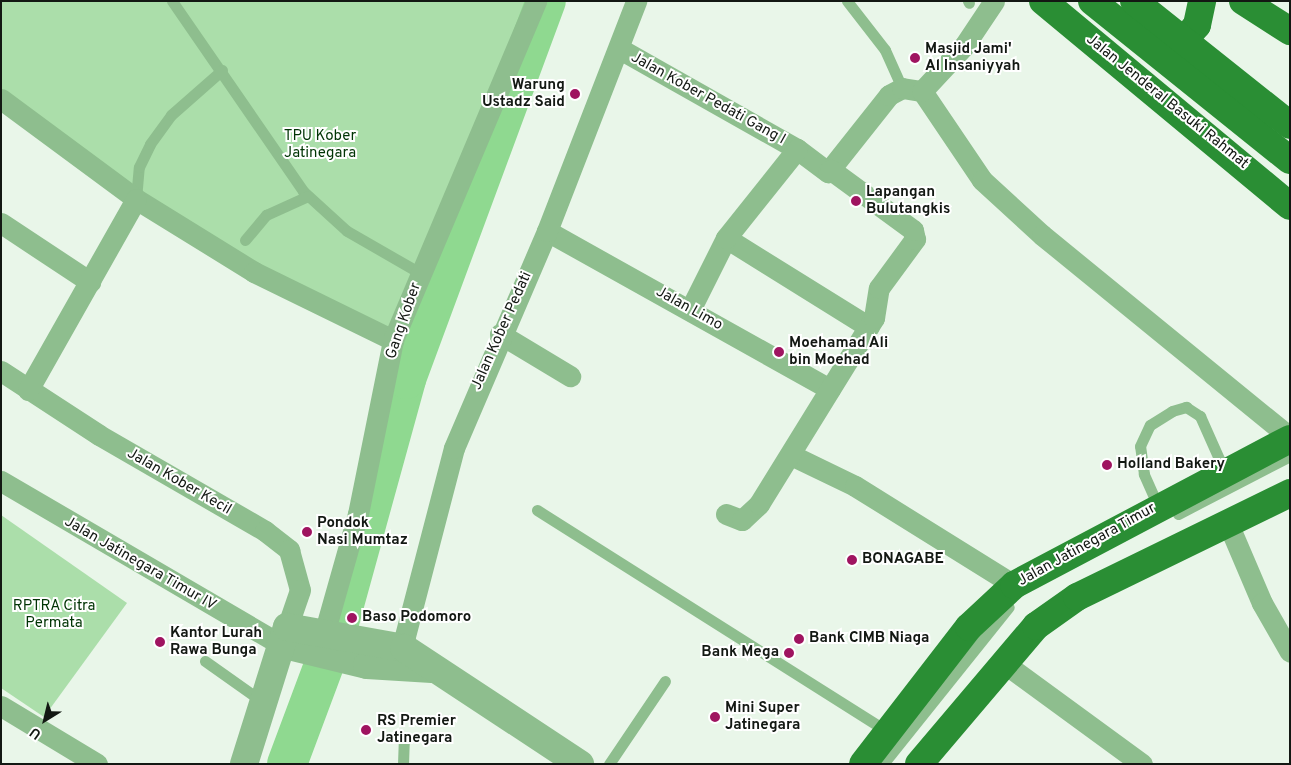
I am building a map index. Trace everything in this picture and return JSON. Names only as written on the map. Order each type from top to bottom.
[{"type":"main road","name":"Jalan Jenderal Basuki Rahmat","points":[[1043,1],[1126,66],[1290,206]]},
{"type":"main road","name":"Jalan Jenderal Basuki Rahmat","points":[[1092,1],[1290,160]]},
{"type":"main road","points":[[1134,1],[1290,125]]},
{"type":"main road","points":[[1126,66],[1168,58],[1197,25],[1202,1]]},
{"type":"main road","points":[[1243,1],[1290,31]]},
{"type":"main road","name":"Jalan Jatinegara Timur","points":[[863,764],[894,737],[969,627],[1014,585],[1224,470],[1290,438]]},
{"type":"main road","points":[[894,737],[921,761],[1036,626],[1077,598],[1227,521],[1290,493]]},
{"type":"street","name":"Gang Kober","points":[[324,646],[358,514],[394,340],[420,273],[536,1]]},
{"type":"street","name":"Jalan Kober Pedati","points":[[403,659],[454,448],[500,334],[547,231],[620,48],[636,1]]},
{"type":"street","points":[[726,514],[742,520],[750,515],[790,455],[869,327],[879,288],[916,236],[831,170],[889,95],[912,90],[964,46],[994,1]]},
{"type":"street","name":"Jalan Kober Pedati Gang I","points":[[620,48],[797,149],[824,172],[831,170]]},
{"type":"street","points":[[912,90],[982,180],[1042,235],[1290,438]]},
{"type":"street","points":[[1,99],[136,199],[254,272],[394,340]]},
{"type":"street","points":[[690,310],[726,238],[797,149]]},
{"type":"street","points":[[28,390],[136,199]]},
{"type":"street","points":[[1,223],[90,282]]},
{"type":"street","name":"Jalan Limo","points":[[547,231],[830,389]]},
{"type":"street","points":[[726,238],[869,327]]},
{"type":"street","points":[[500,334],[570,376]]},
{"type":"street","name":"Jalan Kober Kecil","points":[[1,371],[28,390],[265,531],[288,550],[300,590],[284,636]]},
{"type":"street","points":[[790,455],[855,486],[1014,585]]},
{"type":"street","name":"Jalan Jatinegara Timur IV","points":[[1,481],[284,636],[370,655],[403,659],[432,670],[580,764]]},
{"type":"street","points":[[1227,521],[1262,603],[1290,652]]},
{"type":"street","points":[[244,764],[284,636]]},
{"type":"street","points":[[1004,663],[1142,764]]},
{"type":"street","points":[[1,706],[98,764]]},
{"type":"lane","points":[[172,1],[222,70],[308,196],[347,231],[420,273]]},
{"type":"lane","points":[[847,1],[880,42],[912,90]]},
{"type":"lane","points":[[136,199],[139,167],[150,144],[171,116],[222,70]]},
{"type":"lane","points":[[245,240],[266,215],[308,196]]},
{"type":"lane","points":[[1158,506],[1144,474],[1140,446],[1150,425],[1172,411],[1186,407],[1200,416],[1224,470]]},
{"type":"lane","points":[[884,764],[894,737],[1017,599],[1290,456]]},
{"type":"lane","points":[[537,510],[894,737]]},
{"type":"lane","points":[[205,661],[264,702]]},
{"type":"lane","points":[[609,764],[665,681]]},
{"type":"lane","points":[[403,764],[404,741]]},
{"type":"green space","name":"TPU Kober Jatinegara","points":[[1,1],[536,1],[393,340],[254,272],[1,99]]},
{"type":"green space","name":"RPTRA Citra Permata","points":[[1,515],[127,603],[44,717],[1,688]]},
{"type":"waterway","points":[[287,764],[337,630],[406,379],[546,1]]},
{"type":"place","name":"Masjid Jami' Al Insaniyyah","points":[[915,58]]},
{"type":"place","name":"Warung Ustadz Said","points":[[575,94]]},
{"type":"place","name":"Lapangan Bulutangkis","points":[[856,201]]},
{"type":"place","name":"Moehamad Ali bin Moehad","points":[[779,352]]},
{"type":"place","name":"Holland Bakery","points":[[1107,465]]},
{"type":"place","name":"Pondok Nasi Mumtaz","points":[[307,532]]},
{"type":"place","name":"BONAGABE","points":[[852,560]]},
{"type":"place","name":"Baso Podomoro","points":[[352,618]]},
{"type":"place","name":"Bank CIMB Niaga","points":[[799,639]]},
{"type":"place","name":"Kantor Lurah Rawa Bunga","points":[[160,642]]},
{"type":"place","name":"Bank Mega","points":[[789,653]]},
{"type":"place","name":"Mini Super Jatinegara","points":[[715,717]]},
{"type":"place","name":"RS Premier Jatinegara","points":[[366,730]]}]
